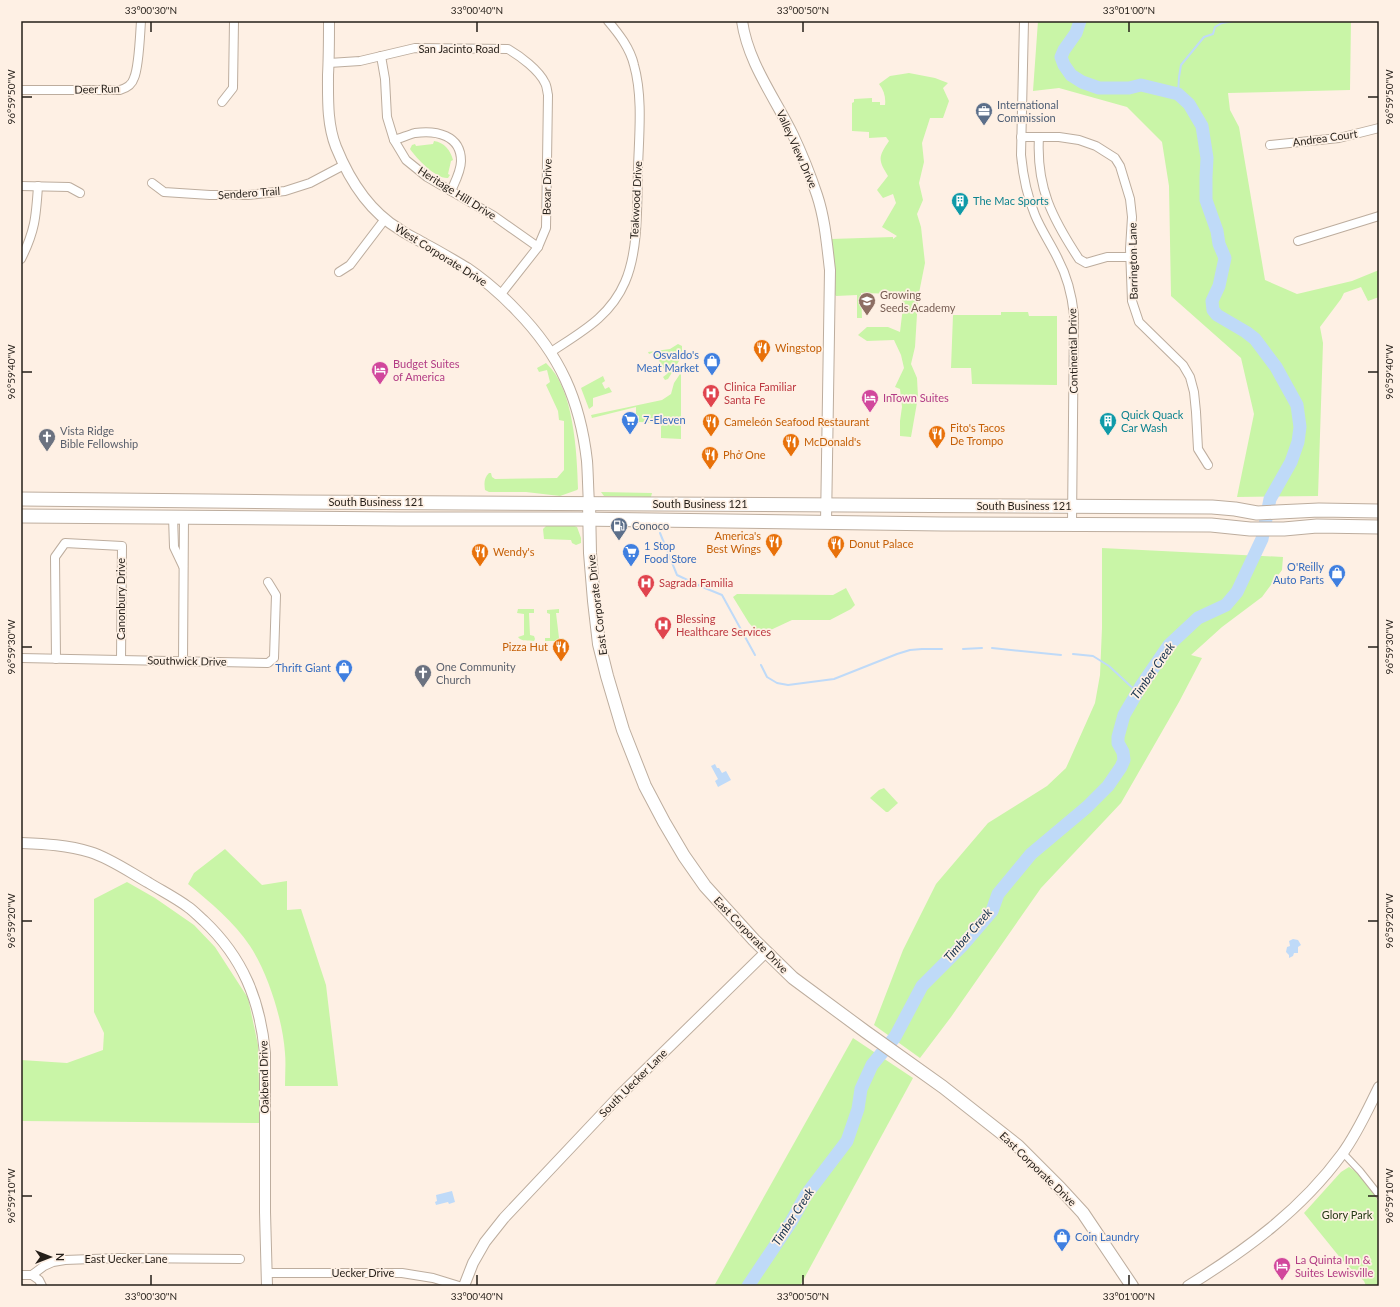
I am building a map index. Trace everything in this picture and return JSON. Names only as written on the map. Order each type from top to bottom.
[{"type":"main road","name":"South Business 121","points":[[21,499],[1073,506],[1212,508],[1257,513],[1319,510],[1379,511]]},
{"type":"main road","points":[[21,506],[42,499]]},
{"type":"main road","points":[[147,517],[155,509],[186,507],[190,504],[190,501]]},
{"type":"main road","points":[[394,502],[394,519]]},
{"type":"main road","name":"East Corporate Drive","points":[[589,503],[593,590],[600,644],[612,693],[634,758],[652,800],[684,856],[705,886],[754,940],[793,978],[925,1074],[1018,1146],[1060,1188],[1082,1213],[1132,1286]]},
{"type":"main road","name":"South Business 121","points":[[21,516],[589,519],[826,523],[1211,525],[1250,529],[1278,529],[1317,526],[1379,527]]},
{"type":"street","name":"Deer Run","points":[[21,90],[120,90],[127,88],[134,79],[136,71],[141,21]]},
{"type":"street","points":[[222,102],[233,88],[234,21]]},
{"type":"street","name":"West Corporate Drive","points":[[329,21],[328,112],[331,130],[336,145],[355,186],[368,203],[398,229],[467,269],[501,294],[531,325],[551,352],[569,385],[579,417],[587,462],[589,503]]},
{"type":"street","name":"Teakwood Drive","points":[[551,352],[585,329],[606,312],[625,282],[633,258],[639,137],[638,84],[634,64],[627,46],[608,21]]},
{"type":"street","name":"Valley View Drive","points":[[742,21],[747,45],[793,135],[807,168],[817,195],[826,233],[830,270],[826,523]]},
{"type":"street","name":"Continental Drive","points":[[1024,21],[1021,137],[1023,170],[1031,204],[1038,223],[1059,261],[1068,283],[1073,308],[1075,331],[1072,524]]},
{"type":"street","name":"San Jacinto Road","points":[[328,63],[360,61],[415,48],[508,49],[521,57],[535,70]]},
{"type":"street","name":"Heritage Hill Drive","points":[[380,56],[385,79],[386,116],[394,140],[406,160],[427,177],[494,216],[538,247]]},
{"type":"street","name":"Bexar Drive","points":[[501,294],[538,247],[546,228],[548,95],[545,83],[535,70]]},
{"type":"street","name":"Andrea Court","points":[[1270,145],[1339,138],[1379,128]]},
{"type":"street","points":[[394,140],[414,133],[431,132],[442,133],[452,139],[459,148],[461,161],[458,176],[451,190]]},
{"type":"street","name":"Barrington Lane","points":[[1021,137],[1059,137],[1079,140],[1096,146],[1116,158],[1120,166],[1130,199],[1132,217],[1130,257],[1132,301],[1139,322],[1183,365],[1190,377],[1194,392],[1198,449],[1208,465]]},
{"type":"street","points":[[1039,137],[1042,186],[1051,212],[1078,258],[1086,262],[1107,257],[1130,257]]},
{"type":"street","name":"Sendero Trail","points":[[152,183],[164,192],[210,195],[248,195],[285,190],[310,183],[344,165]]},
{"type":"street","points":[[21,186],[69,187],[80,193]]},
{"type":"street","points":[[21,259],[30,241],[36,219],[38,186]]},
{"type":"street","points":[[1298,241],[1379,216]]},
{"type":"street","points":[[339,272],[350,265],[385,219]]},
{"type":"street","points":[[178,516],[174,547],[184,568],[183,661]]},
{"type":"street","name":"Canonbury Drive","points":[[56,659],[55,557],[65,543],[122,546],[121,660]]},
{"type":"street","name":"Southwick Drive","points":[[21,658],[268,663],[274,658],[276,595],[268,582]]},
{"type":"street","name":"Oakbend Drive","points":[[21,843],[60,846],[90,852],[149,883],[189,908],[212,929],[224,942],[245,975],[262,1025],[265,1053],[267,1286]]},
{"type":"street","name":"South Uecker Lane","points":[[464,1286],[473,1263],[485,1242],[504,1218],[621,1094],[766,952]]},
{"type":"street","points":[[1188,1286],[1253,1243],[1286,1216],[1319,1183],[1343,1153],[1356,1132],[1379,1087]]},
{"type":"street","points":[[1343,1153],[1379,1195]]},
{"type":"street","name":"East Uecker Lane","points":[[32,1276],[44,1266],[53,1262],[64,1260],[118,1258],[240,1259]]},
{"type":"street","name":"Uecker Drive","points":[[266,1274],[402,1274],[434,1278],[459,1286]]},
{"type":"street","points":[[21,1275],[32,1276],[39,1280],[42,1286]]},
{"type":"green space","points":[[1038,21],[1351,21],[1350,90],[1228,93],[1230,110],[1239,127],[1265,280],[1297,294],[1352,281],[1379,270],[1379,297],[1368,301],[1361,287],[1344,293],[1320,327],[1323,343],[1318,496],[1237,497],[1254,414],[1241,358],[1171,296],[1169,186],[1162,142],[1127,107],[1059,88],[1033,91]]},
{"type":"green space","points":[[909,73],[935,78],[948,83],[943,88],[949,101],[943,118],[930,118],[922,143],[924,162],[919,183],[923,200],[917,214],[921,227],[925,263],[918,298],[915,347],[911,364],[917,378],[918,397],[911,437],[900,436],[902,407],[900,389],[895,387],[904,368],[901,355],[894,340],[867,341],[858,335],[867,327],[888,327],[900,332],[903,307],[902,294],[861,293],[862,318],[857,318],[857,295],[836,296],[834,293],[831,239],[893,237],[893,239],[897,236],[882,227],[896,203],[893,194],[883,198],[877,190],[888,176],[882,166],[881,155],[889,141],[886,137],[869,138],[869,132],[852,131],[852,103],[854,102],[854,99],[872,98],[872,102],[880,102],[880,105],[885,105],[884,94],[879,84],[890,76]]},
{"type":"green space","points":[[434,141],[444,145],[449,150],[452,157],[453,160],[451,161],[448,174],[450,175],[448,178],[433,172],[417,158],[410,149],[412,145],[415,144],[416,146],[433,144]]},
{"type":"green space","points":[[1001,312],[1028,312],[1029,316],[1057,316],[1057,385],[972,384],[971,368],[951,368],[953,315],[1001,315]]},
{"type":"green space","points":[[678,344],[682,346],[682,356],[668,379],[665,380],[663,377],[667,374],[654,352],[649,354],[648,352],[670,349]]},
{"type":"green space","points":[[546,363],[555,374],[563,388],[568,404],[575,440],[578,489],[560,496],[526,492],[489,492],[485,490],[484,485],[485,479],[489,473],[491,473],[492,477],[495,479],[557,478],[564,470],[564,421],[559,420],[558,411],[546,385],[550,382],[547,370],[539,372],[537,368]]},
{"type":"green space","points":[[680,374],[681,439],[661,438],[661,423],[639,422],[639,416],[636,415],[636,407],[592,418],[591,415],[662,400],[671,394],[674,383]]},
{"type":"green space","points":[[603,376],[605,381],[602,383],[605,389],[609,387],[612,392],[593,398],[593,406],[589,409],[581,388]]},
{"type":"green space","points":[[601,492],[652,493],[651,497],[604,496]]},
{"type":"green space","points":[[547,525],[572,525],[577,527],[581,538],[581,543],[576,545],[572,543],[571,540],[544,539],[543,529]]},
{"type":"green space","points":[[1102,548],[1283,557],[1282,570],[1262,597],[1222,627],[1191,655],[1202,658],[1179,702],[1121,803],[1041,888],[951,1017],[920,1058],[874,1025],[903,950],[936,884],[988,823],[1047,786],[1066,768],[1095,703],[1100,675],[1102,628]]},
{"type":"green space","points":[[846,588],[855,605],[851,609],[830,620],[792,620],[760,635],[749,623],[733,597],[737,594],[833,595]]},
{"type":"green space","points":[[518,609],[534,609],[534,613],[529,613],[530,635],[534,636],[534,641],[519,639],[518,637],[524,635],[524,614],[517,613]]},
{"type":"green space","points":[[559,609],[559,613],[556,613],[559,638],[563,638],[565,640],[545,641],[545,638],[550,638],[550,614],[547,613],[547,610]]},
{"type":"green space","points":[[884,788],[898,803],[888,812],[886,812],[870,798],[879,790]]},
{"type":"green space","points":[[225,849],[262,885],[287,881],[287,910],[301,909],[326,985],[338,1086],[285,1086],[284,1040],[278,1012],[274,998],[257,957],[237,929],[213,905],[188,884],[194,873]]},
{"type":"green space","points":[[127,882],[155,898],[194,925],[215,947],[248,998],[258,1045],[260,1123],[21,1121],[21,1060],[67,1063],[103,1050],[104,1033],[94,1012],[94,899]]},
{"type":"green space","points":[[853,1038],[913,1078],[800,1286],[714,1286]]},
{"type":"green space","name":"Glory Park","points":[[1349,1167],[1354,1170],[1366,1183],[1379,1203],[1379,1286],[1366,1286],[1364,1281],[1342,1260],[1304,1213],[1341,1172]]},
{"type":"water","points":[[715,764],[722,773],[726,771],[731,780],[718,787],[715,781],[718,779],[711,766]]},
{"type":"water","points":[[1293,939],[1298,940],[1301,945],[1298,947],[1298,953],[1294,953],[1293,956],[1289,958],[1289,955],[1286,952],[1287,947],[1290,946],[1289,941]]},
{"type":"water","points":[[452,1191],[455,1202],[436,1205],[436,1195]]},
{"type":"waterway","name":"Timber Creek","points":[[748,1286],[791,1222],[806,1195],[847,1141],[858,1109],[861,1089],[872,1065],[895,1037],[922,986],[962,946],[992,911],[998,894],[1031,854],[1087,807],[1108,786],[1124,760],[1123,752],[1118,743],[1118,737],[1124,715],[1141,686],[1169,645],[1198,618],[1226,605],[1237,592],[1262,539],[1270,499],[1291,462],[1298,442],[1300,427],[1297,405],[1276,367],[1255,339],[1217,315],[1213,310],[1212,301],[1219,286],[1225,258],[1219,244],[1217,231],[1206,200],[1207,158],[1202,126],[1189,104],[1178,94],[1141,85],[1129,88],[1099,88],[1082,82],[1071,75],[1064,65],[1061,57],[1076,33],[1080,21]]},
{"type":"waterway","points":[[1178,94],[1181,65],[1204,37],[1213,34],[1215,27],[1222,23],[1234,21]]},
{"type":"waterway","points":[[660,533],[677,575],[722,595],[755,655]]},
{"type":"waterway","points":[[963,649],[982,648]]},
{"type":"waterway","points":[[992,648],[1061,655]]},
{"type":"waterway","points":[[761,665],[767,677],[777,683],[788,685],[834,679],[910,650],[942,649]]},
{"type":"waterway","points":[[1073,654],[1093,656],[1109,666],[1138,693]]},
{"type":"place","name":"International Commission","points":[[984,126]]},
{"type":"place","name":"The Mac Sports","points":[[960,216]]},
{"type":"place","name":"Growing Seeds Academy","points":[[867,316]]},
{"type":"place","name":"Wingstop","points":[[762,363]]},
{"type":"place","name":"Osvaldo's Meat Market","points":[[712,376]]},
{"type":"place","name":"Budget Suites of America","points":[[380,385]]},
{"type":"place","name":"Clinica Familiar Santa Fe","points":[[711,408]]},
{"type":"place","name":"InTown Suites","points":[[870,413]]},
{"type":"place","name":"7-Eleven","points":[[630,435]]},
{"type":"place","name":"Quick Quack Car Wash","points":[[1108,436]]},
{"type":"place","name":"Cameleón Seafood Restaurant","points":[[711,437]]},
{"type":"place","name":"Fito's Tacos De Trompo","points":[[937,449]]},
{"type":"place","name":"Vista Ridge Bible Fellowship","points":[[47,452]]},
{"type":"place","name":"McDonald's","points":[[791,457]]},
{"type":"place","name":"Phở One","points":[[710,470]]},
{"type":"place","name":"Conoco","points":[[619,541]]},
{"type":"place","name":"America's Best Wings","points":[[774,557]]},
{"type":"place","name":"Donut Palace","points":[[836,559]]},
{"type":"place","name":"Wendy's","points":[[480,567]]},
{"type":"place","name":"1 Stop Food Store","points":[[631,567]]},
{"type":"place","name":"O'Reilly Auto Parts","points":[[1337,588]]},
{"type":"place","name":"Sagrada Familia","points":[[646,598]]},
{"type":"place","name":"Blessing Healthcare Services","points":[[663,640]]},
{"type":"place","name":"Pizza Hut","points":[[561,662]]},
{"type":"place","name":"Thrift Giant","points":[[344,683]]},
{"type":"place","name":"One Community Church","points":[[423,688]]},
{"type":"place","name":"Coin Laundry","points":[[1062,1252]]},
{"type":"place","name":"La Quinta Inn & Suites Lewisville","points":[[1282,1281]]}]
